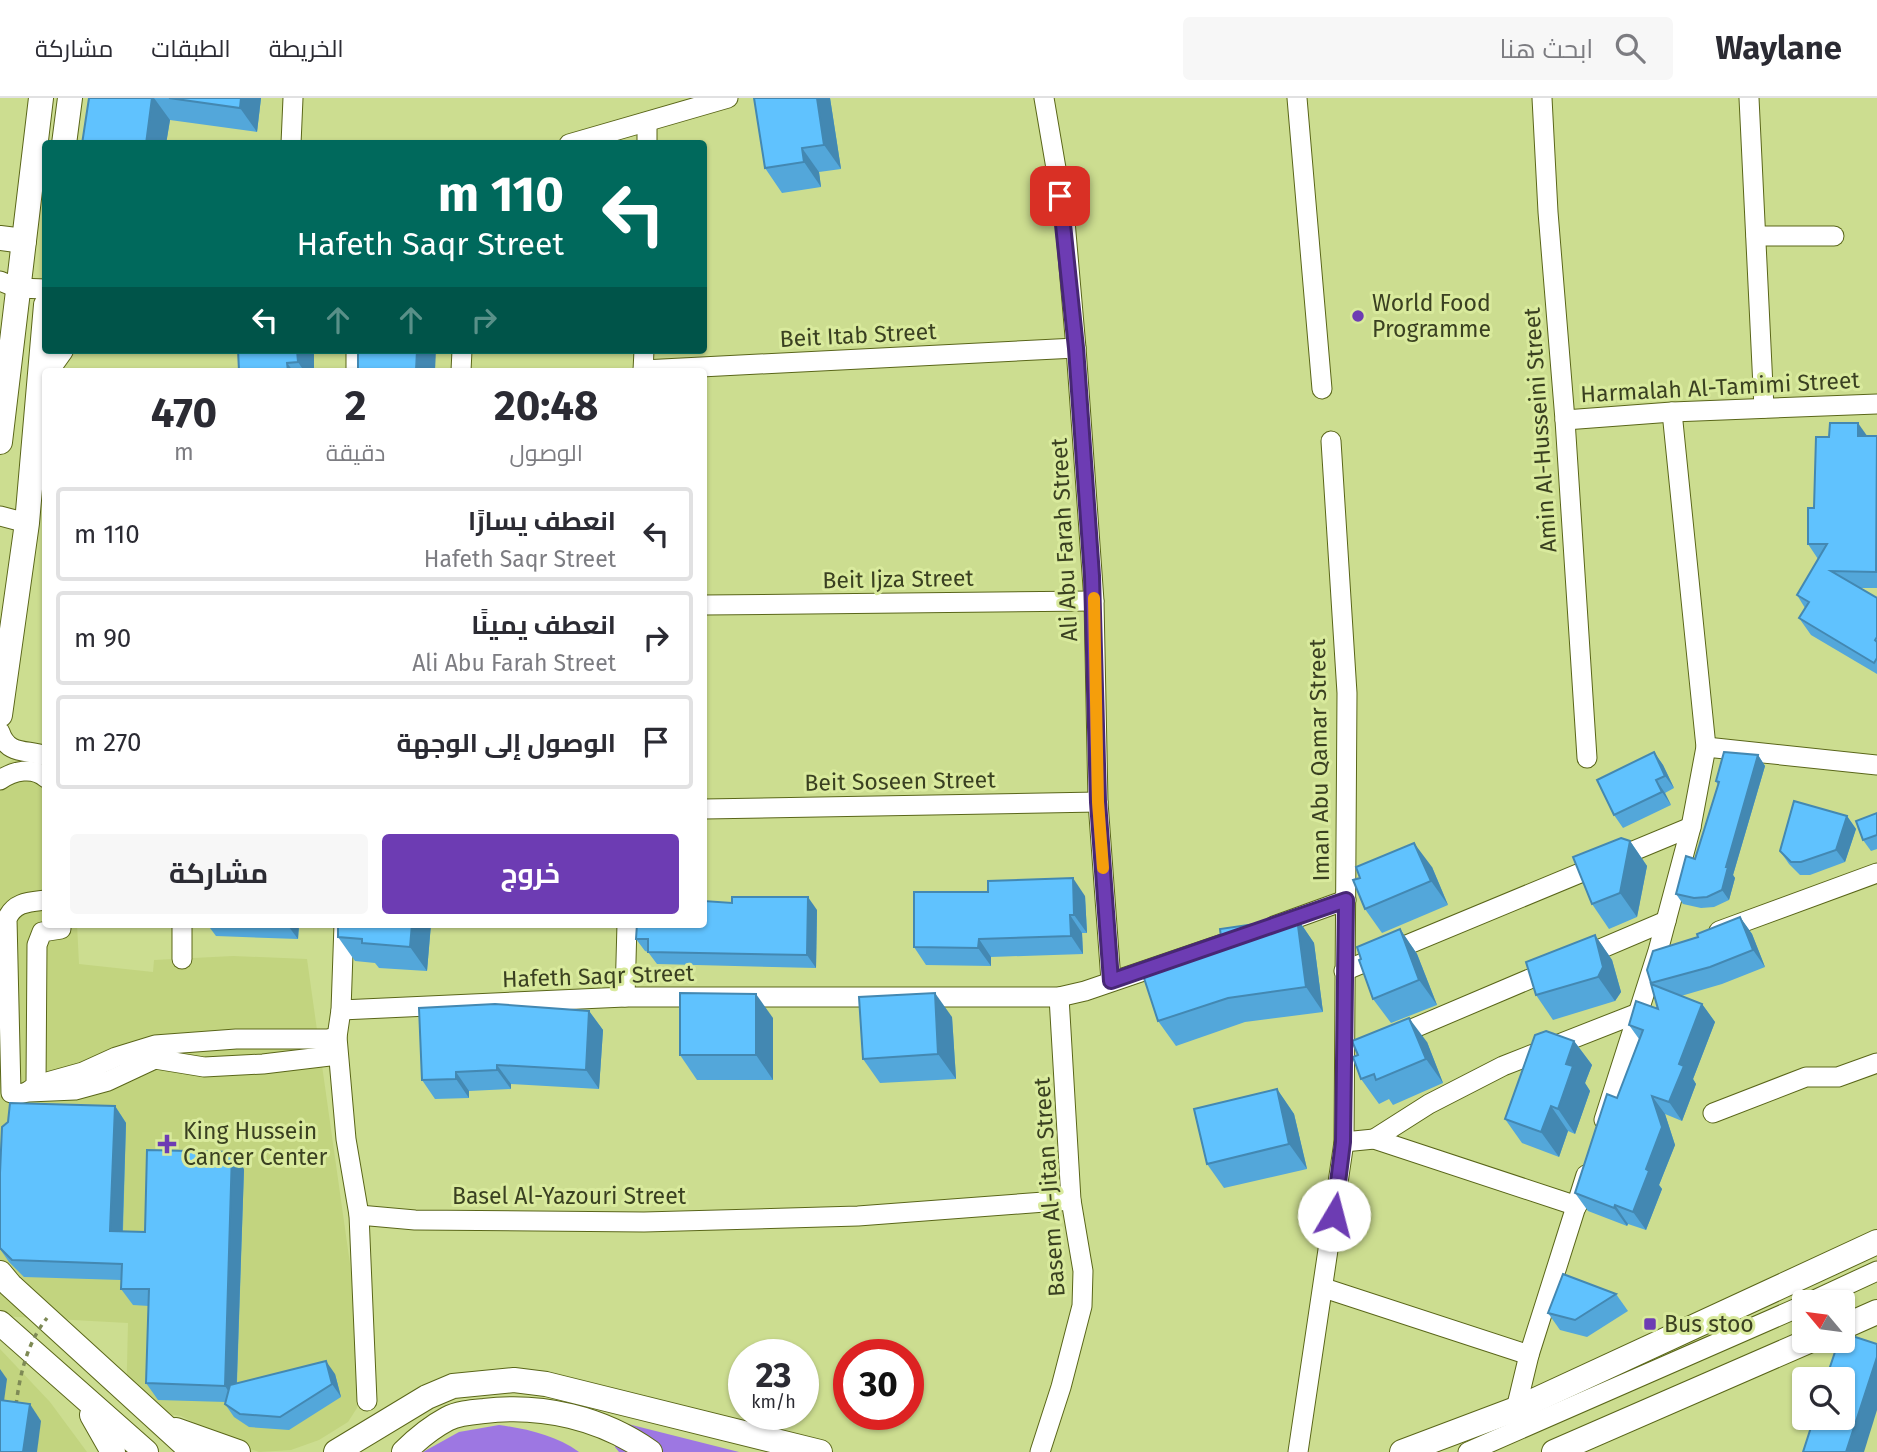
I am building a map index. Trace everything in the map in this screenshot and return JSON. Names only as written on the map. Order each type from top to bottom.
[{"type":"main road","points":[[0,442],[12,239],[41,98]]},
{"type":"main road","points":[[65,140],[70,98]]},
{"type":"main road","points":[[0,715],[27,523],[42,385]]},
{"type":"main road","points":[[1402,1452],[1516,1409],[1877,1242]]},
{"type":"main road","points":[[0,1273],[193,1452]]},
{"type":"main road","points":[[0,1293],[37,1326],[71,1341]]},
{"type":"main road","points":[[1855,1321],[1877,1312]]},
{"type":"main road","points":[[0,1323],[146,1452]]},
{"type":"main road","points":[[1554,1452],[1792,1348]]},
{"type":"main road","points":[[336,1452],[427,1397],[453,1385],[514,1380],[546,1384],[821,1452]]},
{"type":"main road","points":[[65,1382],[92,1414],[113,1452]]},
{"type":"main road","points":[[404,1452],[449,1418],[474,1412],[522,1408],[578,1417],[630,1438],[650,1452]]},
{"type":"main road","points":[[162,1425],[238,1452]]},
{"type":"street","points":[[291,140],[293,98]]},
{"type":"street","points":[[583,140],[729,98]]},
{"type":"street","name":"Ali Abu Farah Street","points":[[1044,98],[1065,221],[1076,348],[1094,601],[1098,802],[1111,981]]},
{"type":"street","name":"Amin Al-Husseini Street","points":[[1542,98],[1587,758]]},
{"type":"street","points":[[1749,98],[1764,408]]},
{"type":"street","points":[[1296,99],[1322,389]]},
{"type":"street","points":[[647,122],[647,140]]},
{"type":"street","points":[[1756,236],[1834,236]]},
{"type":"street","points":[[9,307],[42,291]]},
{"type":"street","points":[[9,307],[42,308]]},
{"type":"street","name":"Beit Itab Street","points":[[699,368],[1076,348]]},
{"type":"street","name":"Harmalah Al-Tamimi Street","points":[[1565,420],[1672,412],[1877,404]]},
{"type":"street","points":[[1516,1409],[1529,1355],[1658,951],[1691,827],[1706,747],[1672,412]]},
{"type":"street","name":"Iman Abu Qamar Street","points":[[1298,1452],[1324,1288],[1343,1142],[1346,693],[1331,441]]},
{"type":"street","points":[[0,516],[27,523]]},
{"type":"street","name":"Beit Ijza Street","points":[[707,605],[1094,601]]},
{"type":"street","points":[[0,732],[2,739],[11,749],[42,755]]},
{"type":"street","points":[[1706,747],[1877,765]]},
{"type":"street","points":[[0,780],[17,771],[34,771],[42,776]]},
{"type":"street","name":"Beit Soseen Street","points":[[707,808],[1098,802]]},
{"type":"street","points":[[1344,971],[1691,827]]},
{"type":"street","points":[[1658,951],[1877,873]]},
{"type":"street","name":"Hafeth Saqr Street","points":[[341,1010],[625,997],[1059,997],[1085,992],[1346,900]]},
{"type":"street","points":[[21,1094],[7,919],[10,910],[16,905],[42,901]]},
{"type":"street","points":[[1343,1058],[1666,921]]},
{"type":"street","points":[[21,1094],[37,944],[42,932],[61,928]]},
{"type":"street","points":[[182,928],[182,959]]},
{"type":"street","points":[[344,928],[338,1046],[346,1139],[359,1215],[367,1401]]},
{"type":"street","points":[[625,997],[627,928]]},
{"type":"street","name":"Basem Al-Jitan Street","points":[[1040,1452],[1068,1364],[1082,1306],[1083,1271],[1071,1200],[1059,997]]},
{"type":"street","points":[[1374,1139],[1429,1104],[1503,1066],[1639,1013]]},
{"type":"street","points":[[21,1094],[155,1045],[236,1039],[327,1039],[338,1046]]},
{"type":"street","points":[[1713,1113],[1807,1077],[1833,1078],[1877,1063]]},
{"type":"street","points":[[1343,1142],[1374,1139],[1577,1206]]},
{"type":"street","name":"Basel Al-Yazouri Street","points":[[359,1215],[415,1220],[645,1222],[858,1216],[1071,1200]]},
{"type":"street","points":[[1837,1290],[1877,1272]]},
{"type":"street","points":[[1854,1290],[1877,1280]]},
{"type":"street","points":[[1324,1288],[1529,1355]]},
{"type":"street","points":[[1468,1452],[1792,1310]]},
{"type":"street","points":[[1489,1452],[1792,1317]]},
{"type":"path","points":[[15,1407],[23,1365],[37,1331],[47,1318]]},
{"type":"shaded area","name":"King Hussein Cancer Center","points":[[42,753],[42,928],[77,928],[79,964],[153,972],[154,960],[233,956],[307,959],[361,1342],[357,1408],[348,1422],[319,1440],[291,1450],[259,1452],[233,1443],[181,1416],[126,1408],[128,1323],[0,1316],[0,775],[13,759]]},
{"type":"shaded area","points":[[0,1349],[50,1402],[87,1452],[0,1452]]},
{"type":"shaded area","points":[[616,1421],[739,1452],[619,1452],[615,1447]]},
{"type":"shaded area","points":[[499,1425],[540,1434],[579,1452],[423,1452],[459,1432]]},
{"type":"building","points":[[89,98],[152,98],[147,140],[83,140]]},
{"type":"building","points":[[169,98],[241,98],[240,108]]},
{"type":"building","points":[[754,98],[817,98],[824,145],[802,148],[804,162],[765,168]]},
{"type":"building","points":[[238,354],[297,354],[298,362],[287,363],[288,368],[239,368]]},
{"type":"building","points":[[358,354],[417,354],[416,368],[358,368]]},
{"type":"building","points":[[1830,423],[1858,423],[1858,436],[1877,436],[1876,572],[1831,571],[1877,598],[1877,658],[1874,663],[1799,618],[1809,602],[1797,595],[1827,544],[1808,544],[1808,508],[1814,508],[1816,437],[1829,437]]},
{"type":"building","points":[[1654,752],[1665,776],[1656,780],[1662,792],[1614,815],[1597,780]]},
{"type":"building","points":[[1724,752],[1758,755],[1722,890],[1707,897],[1694,898],[1676,894],[1686,856],[1695,859],[1719,782],[1716,781]]},
{"type":"building","points":[[1794,801],[1847,816],[1836,850],[1801,862],[1791,862],[1780,851]]},
{"type":"building","points":[[1877,813],[1877,835],[1863,840],[1856,821]]},
{"type":"building","points":[[1621,838],[1630,841],[1620,893],[1592,904],[1573,857]]},
{"type":"building","points":[[1414,843],[1431,881],[1365,909],[1353,880],[1360,878],[1356,867]]},
{"type":"building","points":[[1073,878],[1074,915],[1070,915],[1071,936],[979,939],[978,948],[914,947],[914,892],[988,892],[988,881]]},
{"type":"building","points":[[732,897],[808,897],[807,955],[648,952],[648,939],[636,939],[637,928],[707,928],[707,901],[732,903]]},
{"type":"building","points":[[1740,917],[1753,950],[1710,967],[1651,983],[1647,970],[1653,951],[1698,937],[1697,934]]},
{"type":"building","points":[[1297,918],[1306,987],[1228,998],[1158,1021],[1142,972],[1222,945],[1220,929]]},
{"type":"building","points":[[338,928],[412,928],[410,947],[362,943],[362,939],[338,937]]},
{"type":"building","points":[[1400,929],[1419,980],[1373,999],[1357,947]]},
{"type":"building","points":[[1595,935],[1603,967],[1598,977],[1536,995],[1526,962]]},
{"type":"building","points":[[1651,984],[1702,1004],[1679,1064],[1684,1066],[1669,1102],[1652,1096],[1662,1127],[1633,1212],[1615,1205],[1614,1208],[1575,1193],[1607,1094],[1617,1098],[1643,1030],[1629,1025],[1636,1001],[1658,1009]]},
{"type":"building","points":[[680,993],[756,994],[756,1055],[680,1055]]},
{"type":"building","points":[[935,993],[938,1054],[863,1059],[859,997]]},
{"type":"building","points":[[495,1004],[589,1011],[586,1070],[497,1065],[497,1070],[456,1072],[456,1079],[422,1080],[419,1008]]},
{"type":"building","points":[[1409,1018],[1426,1059],[1376,1080],[1374,1074],[1361,1079],[1353,1057],[1358,1055],[1352,1041]]},
{"type":"building","points":[[1546,1031],[1574,1041],[1566,1064],[1573,1066],[1558,1109],[1551,1106],[1541,1132],[1505,1119],[1535,1035]]},
{"type":"building","points":[[1277,1089],[1289,1144],[1207,1164],[1194,1109]]},
{"type":"building","points":[[10,1103],[115,1106],[110,1231],[145,1232],[147,1150],[232,1152],[225,1386],[146,1383],[149,1289],[121,1289],[122,1264],[12,1260],[0,1248],[2,1127],[8,1122]]},
{"type":"building","points":[[1563,1274],[1616,1294],[1575,1320],[1548,1313]]},
{"type":"building","points":[[1855,1337],[1877,1344],[1877,1357],[1855,1424],[1855,1367],[1830,1367],[1835,1353],[1855,1353]]},
{"type":"building","points":[[326,1361],[332,1384],[280,1417],[240,1414],[225,1404],[230,1385]]},
{"type":"building","points":[[0,1400],[30,1404],[23,1452],[0,1452]]},
{"type":"building","points":[[1810,1430],[1853,1430],[1846,1452],[1803,1452]]},
{"type":"slow traffic","points":[[1094,598],[1098,802],[1103,868]]},
{"type":"place","name":"World Food Programme","points":[[1358,316]]},
{"type":"place","name":"King Hussein Cancer Center","points":[[167,1144]]},
{"type":"place","name":"Bus stoo","points":[[1650,1324]]},
{"type":"route","points":[[1060,196],[1065,221],[1076,348],[1094,601],[1098,802],[1111,981],[1346,900],[1343,1142],[1334,1215]]}]
